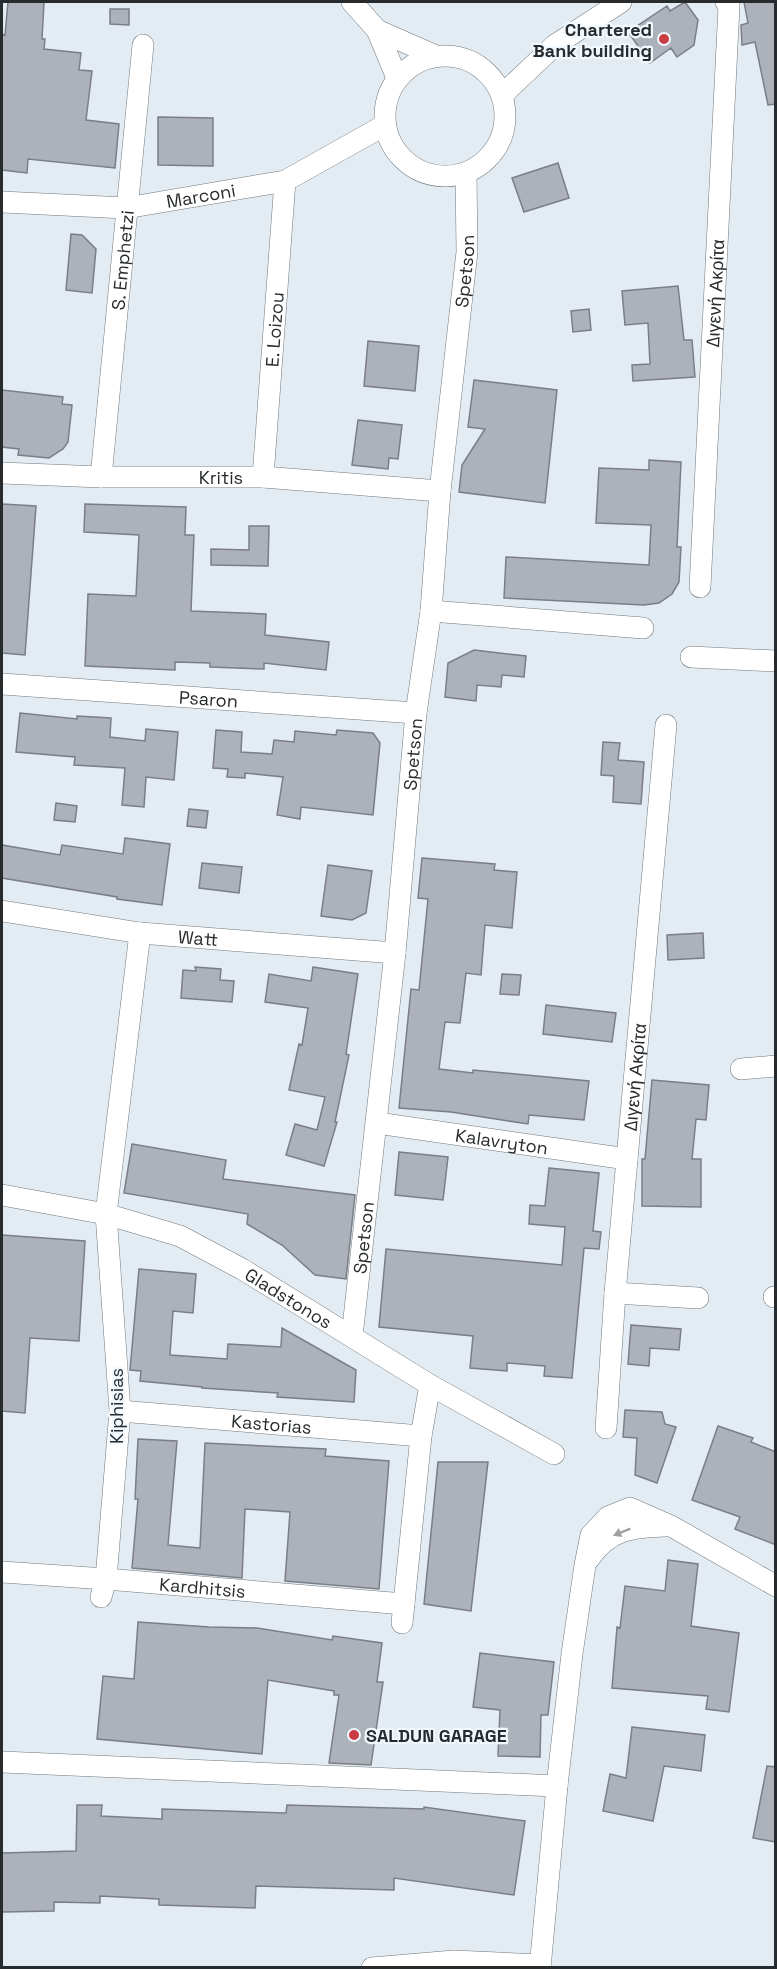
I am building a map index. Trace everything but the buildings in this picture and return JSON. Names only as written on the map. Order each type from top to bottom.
[{"type":"street","points":[[352,2],[377,30],[397,78]]},
{"type":"street","points":[[502,95],[555,45],[621,2]]},
{"type":"street","name":"Διγενή Ακρίτα","points":[[700,587],[729,6],[726,2]]},
{"type":"street","points":[[377,30],[436,56]]},
{"type":"street","name":"S. Emphetzi","points":[[101,477],[143,45]]},
{"type":"street","points":[[436,56],[457,56],[476,63],[492,77],[502,95],[506,118],[501,142],[487,161],[466,173],[444,177],[421,172],[402,160],[389,141],[385,125],[384,109],[388,93],[397,78],[414,63],[436,56]]},
{"type":"street","name":"Marconi","points":[[2,202],[126,208],[285,181],[385,125]]},
{"type":"street","name":"Spetson","points":[[352,1336],[377,1123],[395,953],[416,713],[431,611],[440,491],[467,252],[466,173]]},
{"type":"street","name":"E. Loizou","points":[[263,477],[285,181]]},
{"type":"street","name":"Kritis","points":[[2,473],[101,477],[263,477],[440,491]]},
{"type":"street","points":[[431,611],[644,628]]},
{"type":"street","points":[[691,657],[776,661]]},
{"type":"street","name":"Psaron","points":[[2,684],[416,713]]},
{"type":"street","name":"Διγενή Ακρίτα","points":[[606,1428],[615,1293],[666,725]]},
{"type":"street","name":"Watt","points":[[2,911],[140,933],[395,953]]},
{"type":"street","name":"Kiphisias","points":[[104,1588],[120,1411],[106,1214],[140,933]]},
{"type":"street","points":[[741,1069],[776,1066]]},
{"type":"street","name":"Kalavryton","points":[[377,1123],[627,1159]]},
{"type":"street","name":"Gladstonos","points":[[2,1195],[106,1214],[180,1236],[242,1269],[430,1385],[554,1454]]},
{"type":"street","points":[[615,1293],[698,1298]]},
{"type":"street","points":[[422,1436],[430,1385]]},
{"type":"street","name":"Kastorias","points":[[120,1411],[422,1436]]},
{"type":"street","name":"Kardhitsis","points":[[2,1572],[104,1588],[403,1613],[422,1436]]},
{"type":"street","points":[[372,1968],[454,1961],[540,1966],[557,1786],[585,1565],[591,1536],[608,1517],[630,1508],[671,1526],[776,1586]]},
{"type":"street","points":[[2,1762],[557,1786]]},
{"type":"place","name":"Chartered Bank building","points":[[664,39]]},
{"type":"place","name":"SALDUN GARAGE","points":[[354,1735]]}]
